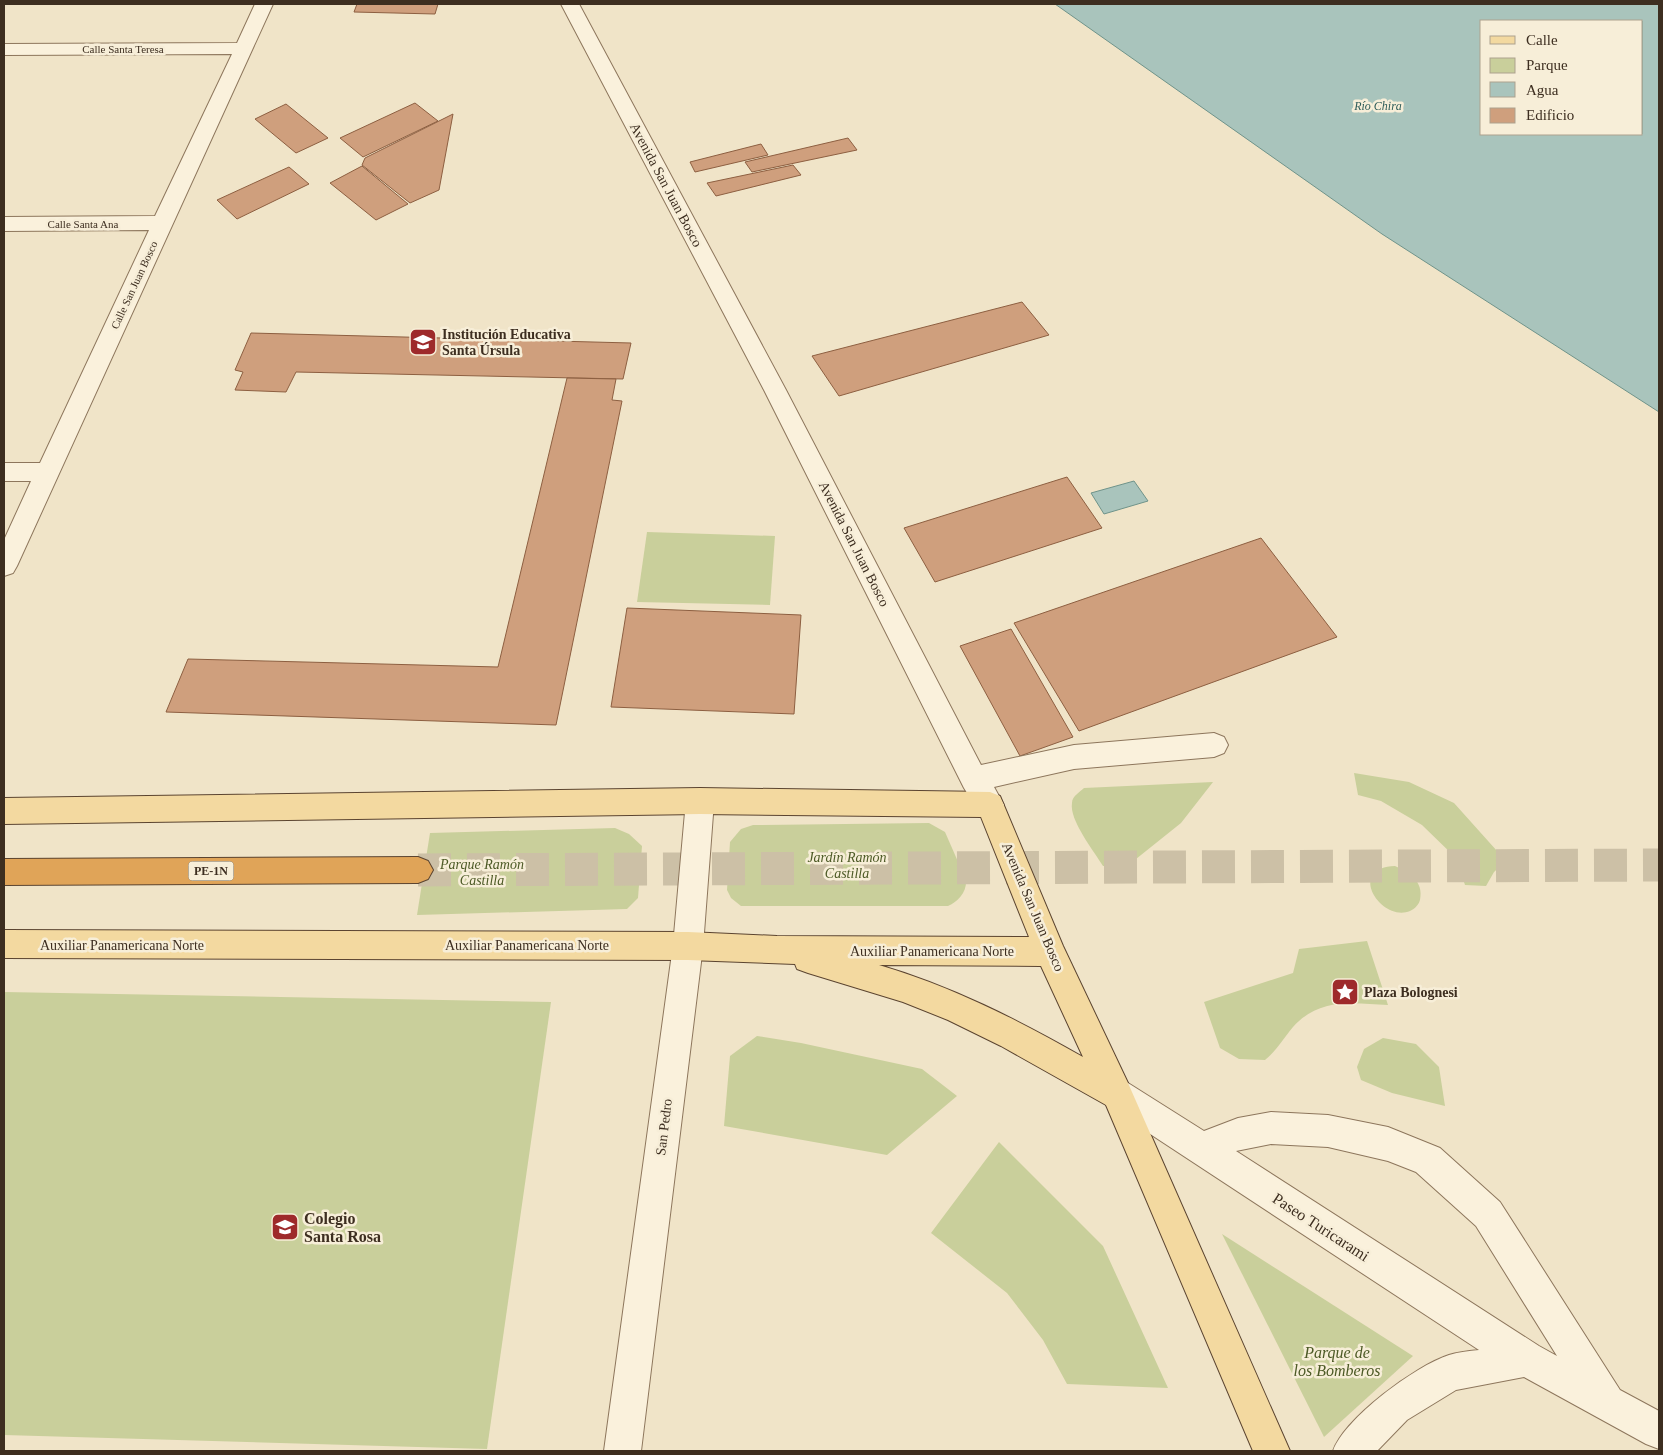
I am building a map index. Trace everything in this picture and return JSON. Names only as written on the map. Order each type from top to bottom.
[{"type":"highway","name":"PE-1N","points":[[4,872],[418,870]]},
{"type":"main road","points":[[4,811],[700,801],[990,804]]},
{"type":"main road","name":"Avenida San Juan Bosco","points":[[990,804],[1050,952],[1117,1094],[1272,1451]]},
{"type":"main road","name":"Auxiliar Panamericana Norte","points":[[4,944],[688,946],[777,950],[1050,952]]},
{"type":"main road","points":[[777,950],[904,988],[957,1009],[1020,1038],[1117,1094]]},
{"type":"street","name":"Calle San Juan Bosco","points":[[4,566],[264,4]]},
{"type":"street","name":"Avenida San Juan Bosco","points":[[570,4],[775,390],[974,779],[990,804]]},
{"type":"street","name":"Calle Santa Teresa","points":[[4,49],[243,48]]},
{"type":"street","name":"Calle Santa Ana","points":[[4,224],[162,223]]},
{"type":"street","points":[[4,472],[48,472]]},
{"type":"street","points":[[974,779],[1074,758],[1214,745]]},
{"type":"street","name":"San Pedro","points":[[622,1451],[688,946],[700,801]]},
{"type":"street","name":"Paseo Turicarami","points":[[1117,1094],[1526,1359],[1659,1431]]},
{"type":"street","points":[[1202,1149],[1238,1134],[1272,1128],[1328,1131],[1388,1144],[1428,1160],[1488,1214],[1608,1404]]},
{"type":"street","points":[[1351,1451],[1394,1406],[1450,1373],[1526,1359]]},
{"type":"green space","points":[[647,532],[775,536],[770,605],[637,602]]},
{"type":"green space","points":[[1354,773],[1409,782],[1454,803],[1506,861],[1494,872],[1486,886],[1465,885],[1456,858],[1422,825],[1381,801],[1358,795]]},
{"type":"green space","points":[[1213,782],[1181,823],[1126,867],[1103,866],[1078,826],[1072,810],[1073,798],[1084,788]]},
{"type":"green space","name":"Jardín Ramón Castilla","points":[[929,823],[945,832],[966,880],[965,889],[961,896],[948,906],[741,906],[731,898],[727,890],[730,842],[741,829],[753,825]]},
{"type":"green space","name":"Parque Ramón Castilla","points":[[615,828],[629,834],[642,846],[638,898],[627,909],[417,915],[430,833]]},
{"type":"green space","points":[[1395,866],[1410,874],[1418,882],[1420,888],[1421,893],[1418,905],[1410,911],[1399,913],[1389,909],[1380,903],[1373,894],[1370,884],[1372,876],[1380,869]]},
{"type":"green space","points":[[1367,941],[1388,1005],[1349,1003],[1325,1006],[1303,1017],[1265,1060],[1239,1059],[1220,1048],[1204,1002],[1293,973],[1299,949]]},
{"type":"green space","name":"Colegio Santa Rosa","points":[[4,992],[551,1002],[487,1449],[4,1435]]},
{"type":"green space","points":[[757,1036],[801,1043],[922,1069],[957,1096],[887,1155],[724,1126],[730,1056]]},
{"type":"green space","points":[[1383,1038],[1416,1044],[1439,1067],[1445,1106],[1392,1093],[1361,1080],[1357,1067],[1364,1049]]},
{"type":"green space","points":[[999,1142],[1103,1246],[1168,1388],[1067,1384],[1043,1340],[1007,1293],[931,1233]]},
{"type":"green space","name":"Parque de los Bomberos","points":[[1222,1234],[1413,1356],[1324,1437]]},
{"type":"water","name":"Río Chira","points":[[1055,4],[1659,4],[1659,412],[1382,234]]},
{"type":"water","points":[[1134,481],[1148,501],[1104,514],[1091,493]]},
{"type":"building","points":[[357,4],[438,4],[435,14],[354,12]]},
{"type":"building","points":[[415,103],[438,121],[363,157],[340,138]]},
{"type":"building","points":[[286,104],[328,138],[296,153],[255,119]]},
{"type":"building","points":[[453,114],[439,190],[410,203],[362,165],[365,158]]},
{"type":"building","points":[[848,138],[857,150],[752,172],[745,162]]},
{"type":"building","points":[[761,144],[768,155],[695,172],[690,162]]},
{"type":"building","points":[[793,165],[801,175],[716,196],[707,183]]},
{"type":"building","points":[[362,166],[408,204],[376,220],[330,183]]},
{"type":"building","points":[[289,167],[309,184],[237,219],[217,200]]},
{"type":"building","points":[[1022,302],[1049,335],[839,396],[812,356]]},
{"type":"building","points":[[251,333],[631,343],[623,379],[296,372],[286,392],[235,390],[243,372],[235,370]]},
{"type":"building","points":[[567,378],[616,379],[612,400],[622,401],[556,725],[166,712],[188,659],[498,667]]},
{"type":"building","points":[[1067,477],[1102,528],[935,582],[904,528]]},
{"type":"building","points":[[1261,538],[1337,637],[1079,731],[1014,623]]},
{"type":"building","points":[[627,608],[801,615],[794,714],[611,707]]},
{"type":"building","points":[[1011,629],[1073,737],[1020,756],[960,646]]},
{"type":"tunnel","points":[[418,870],[1659,865]]},
{"type":"place","name":"Institución Educativa Santa Úrsula","points":[[423,342]]},
{"type":"place","name":"Plaza Bolognesi","points":[[1345,992]]},
{"type":"place","name":"Colegio Santa Rosa","points":[[285,1227]]}]
